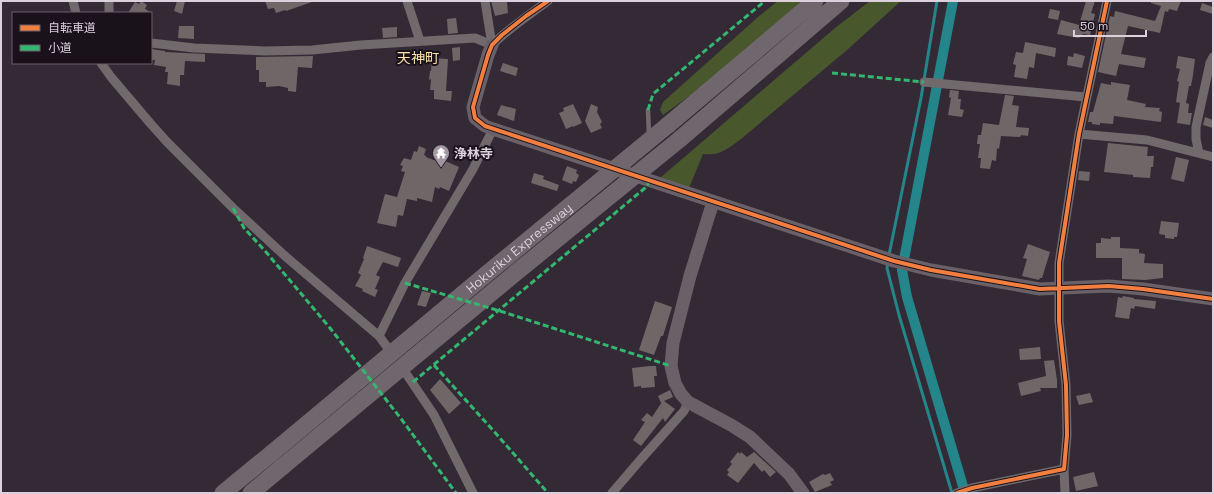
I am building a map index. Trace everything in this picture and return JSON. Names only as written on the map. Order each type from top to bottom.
[{"type":"highway","name":"Hokuriku Expressway","points":[[223,493],[668,125],[815,1]]},
{"type":"highway","name":"Hokuriku Expressway","points":[[251,493],[472,309],[680,139],[841,1]]},
{"type":"street","points":[[73,1],[76,12]]},
{"type":"street","points":[[108,1],[109,12]]},
{"type":"street","points":[[407,1],[420,41]]},
{"type":"street","points":[[485,1],[492,45]]},
{"type":"street","points":[[548,1],[526,16],[492,45],[473,107],[475,118],[485,126],[894,261],[931,270],[1040,289],[1109,286],[1213,298]]},
{"type":"street","points":[[1065,493],[1064,469],[1067,435],[1066,385],[1059,321],[1059,262],[1079,134],[1107,1]]},
{"type":"street","points":[[152,43],[194,48],[265,51],[312,50],[362,45],[475,38],[492,45]]},
{"type":"street","points":[[1199,153],[1196,139],[1196,127],[1210,63],[1213,57]]},
{"type":"street","points":[[102,64],[150,124],[233,208],[285,256],[378,336],[397,360],[434,414],[473,493]]},
{"type":"street","points":[[924,82],[1086,97]]},
{"type":"street","points":[[378,336],[405,283],[473,169],[493,129]]},
{"type":"street","points":[[1079,134],[1147,140],[1213,157]]},
{"type":"street","points":[[714,202],[690,276],[673,343],[671,366],[675,383],[681,394],[688,402],[732,425],[750,437],[789,474],[803,493]]},
{"type":"street","points":[[612,493],[684,411],[688,402]]},
{"type":"street","points":[[957,493],[972,488],[1064,469]]},
{"type":"lane","points":[[648,110],[649,149]]},
{"type":"lane","points":[[650,157],[650,181]]},
{"type":"green space","points":[[778,1],[804,1],[721,73],[663,115],[660,110],[663,102]]},
{"type":"green space","points":[[870,1],[901,1],[847,50],[741,139],[719,153],[703,154],[689,188],[660,178],[835,28]]},
{"type":"building","points":[[141,1],[147,5],[145,9],[150,12],[129,12],[135,2],[139,4]]},
{"type":"building","points":[[177,1],[185,1],[182,14],[174,11]]},
{"type":"building","points":[[265,1],[312,2],[276,13],[274,8],[268,9]]},
{"type":"building","points":[[491,1],[507,1],[508,13],[495,16]]},
{"type":"building","points":[[1086,1],[1095,1],[1091,13],[1095,14],[1090,35],[1083,34],[1079,38],[1057,34],[1061,20],[1079,25]]},
{"type":"building","points":[[1151,1],[1181,1],[1177,11],[1169,9],[1168,12],[1165,11],[1160,33],[1128,26],[1121,54],[1146,58],[1144,68],[1119,64],[1116,76],[1098,72],[1110,16],[1114,17],[1115,11],[1155,21],[1161,6],[1151,3]]},
{"type":"building","points":[[1202,3],[1213,7],[1213,14],[1200,10]]},
{"type":"building","points":[[1050,9],[1060,11],[1058,20],[1048,18]]},
{"type":"building","points":[[456,18],[458,33],[448,34],[447,19]]},
{"type":"building","points":[[179,26],[194,26],[194,39],[178,38]]},
{"type":"building","points":[[397,27],[397,37],[383,38],[382,28]]},
{"type":"building","points":[[1025,42],[1056,48],[1055,57],[1036,53],[1034,68],[1029,67],[1027,79],[1014,77],[1016,65],[1013,64],[1016,52],[1023,53]]},
{"type":"building","points":[[460,47],[460,60],[453,61],[452,48]]},
{"type":"building","points":[[152,49],[165,52],[205,54],[205,62],[185,61],[184,75],[180,75],[180,86],[167,84],[168,72],[165,72],[166,67],[154,65],[155,60],[152,60]]},
{"type":"building","points":[[1074,53],[1085,56],[1082,68],[1067,65],[1068,56],[1073,57]]},
{"type":"building","points":[[313,56],[312,68],[298,67],[296,92],[288,91],[288,88],[279,86],[266,87],[266,82],[259,82],[259,70],[256,70],[256,57]]},
{"type":"building","points":[[1178,56],[1195,59],[1191,86],[1189,86],[1186,103],[1189,104],[1188,113],[1192,113],[1190,125],[1177,123],[1180,103],[1176,102],[1179,82],[1177,81],[1180,69],[1176,68]]},
{"type":"building","points":[[432,58],[448,59],[446,91],[452,91],[451,101],[434,99],[434,90],[430,90],[431,79],[429,80]]},
{"type":"building","points":[[503,63],[518,68],[516,76],[500,71]]},
{"type":"building","points":[[1111,82],[1130,85],[1127,100],[1146,104],[1145,107],[1160,108],[1159,111],[1162,112],[1161,122],[1114,116],[1113,124],[1100,123],[1100,125],[1088,122],[1090,112],[1093,112],[1101,83],[1111,85]]},
{"type":"building","points":[[950,90],[959,91],[958,99],[961,99],[960,109],[964,110],[962,117],[948,115],[951,98],[949,97]]},
{"type":"building","points":[[1005,95],[1014,96],[1012,105],[1019,106],[1016,127],[1029,128],[1028,136],[1001,136],[999,149],[997,148],[996,161],[992,160],[990,169],[980,168],[981,158],[978,158],[980,144],[977,144],[978,135],[981,135],[983,123],[999,125]]},
{"type":"building","points":[[573,104],[582,123],[566,129],[559,113],[564,111],[563,108]]},
{"type":"building","points":[[591,104],[598,107],[597,112],[602,122],[600,124],[602,128],[591,133],[585,121]]},
{"type":"building","points":[[501,105],[516,109],[514,121],[497,115]]},
{"type":"building","points":[[1205,117],[1213,120],[1213,128],[1203,125]]},
{"type":"building","points":[[1108,143],[1148,147],[1147,156],[1154,156],[1150,178],[1133,177],[1133,175],[1104,172]]},
{"type":"building","points":[[419,146],[426,149],[424,155],[426,157],[442,163],[443,160],[459,167],[449,191],[440,187],[439,189],[435,187],[432,202],[417,198],[417,201],[407,199],[403,216],[398,215],[396,227],[377,223],[385,194],[397,197],[405,172],[401,171],[403,166],[400,165],[404,158],[411,160],[414,151],[417,152]]},
{"type":"building","points":[[1176,157],[1189,160],[1184,182],[1171,179]]},
{"type":"building","points":[[567,166],[577,170],[576,173],[579,175],[576,182],[573,181],[572,184],[562,180]]},
{"type":"building","points":[[1079,171],[1090,172],[1089,181],[1078,180]]},
{"type":"building","points":[[534,173],[544,176],[543,179],[559,185],[557,191],[531,183]]},
{"type":"building","points":[[1161,221],[1179,223],[1177,237],[1174,237],[1174,239],[1165,238],[1165,235],[1159,234]]},
{"type":"building","points":[[1111,237],[1120,237],[1120,248],[1139,249],[1139,253],[1145,254],[1144,263],[1163,264],[1163,278],[1145,280],[1122,279],[1122,258],[1096,258],[1096,243],[1101,243],[1101,238],[1111,239]]},
{"type":"building","points":[[1028,244],[1050,252],[1042,278],[1039,280],[1022,276],[1027,259],[1023,258]]},
{"type":"building","points":[[367,246],[401,258],[398,267],[383,262],[376,275],[380,277],[375,289],[378,290],[375,297],[362,291],[363,289],[355,286],[361,275],[358,273],[364,259]]},
{"type":"building","points":[[422,291],[431,293],[426,307],[417,305]]},
{"type":"building","points":[[1123,296],[1134,299],[1156,301],[1155,309],[1135,306],[1134,309],[1131,308],[1129,319],[1115,317],[1118,297],[1122,298]]},
{"type":"building","points":[[655,301],[672,307],[663,336],[661,336],[654,355],[639,350]]},
{"type":"building","points":[[1040,347],[1041,359],[1020,360],[1019,349]]},
{"type":"building","points":[[1054,360],[1057,388],[1040,388],[1041,391],[1021,396],[1018,383],[1046,376],[1044,361]]},
{"type":"building","points":[[656,366],[657,376],[654,376],[655,387],[634,387],[632,368]]},
{"type":"building","points":[[440,379],[461,403],[449,414],[430,390]]},
{"type":"building","points":[[670,390],[673,397],[664,401],[675,409],[665,422],[663,418],[641,446],[633,440],[645,422],[641,420],[647,413],[652,417],[662,402],[661,403],[658,396]]},
{"type":"building","points":[[1090,393],[1093,402],[1079,405],[1076,396]]},
{"type":"building","points":[[738,452],[740,454],[741,452],[747,457],[754,452],[776,472],[770,477],[764,470],[762,472],[754,463],[738,483],[727,475],[729,472],[727,470],[732,464],[730,462]]},
{"type":"building","points":[[1094,472],[1098,486],[1076,491],[1073,477]]},
{"type":"building","points":[[830,473],[834,480],[830,482],[832,485],[815,492],[809,482],[823,474],[825,475]]},
{"type":"waterway","points":[[889,255],[921,98],[937,1]]},
{"type":"waterway","points":[[953,1],[902,270],[907,297],[965,493]]},
{"type":"waterway","points":[[888,262],[887,268],[899,315],[952,493]]},
{"type":"marked path","points":[[648,110],[653,94],[765,1]]},
{"type":"marked path","points":[[832,73],[924,82]]},
{"type":"marked path","points":[[413,382],[645,188],[650,181]]},
{"type":"marked path","points":[[233,208],[244,228],[330,328],[402,420],[456,493]]},
{"type":"marked path","points":[[405,283],[500,311],[671,366]]},
{"type":"marked path","points":[[434,365],[548,493]]},
{"type":"cycle path","points":[[548,1],[526,16],[492,45],[473,107],[475,118],[485,126],[894,261],[931,270],[1040,289],[1109,286],[1143,289],[1213,299]]},
{"type":"cycle path","points":[[957,493],[972,488],[1064,469],[1067,435],[1066,385],[1059,321],[1059,263],[1079,134],[1107,1]]},
{"type":"place","name":"浄林寺","points":[[441,168]]},
{"type":"district","name":"天神町","points":[[418,58]]}]
